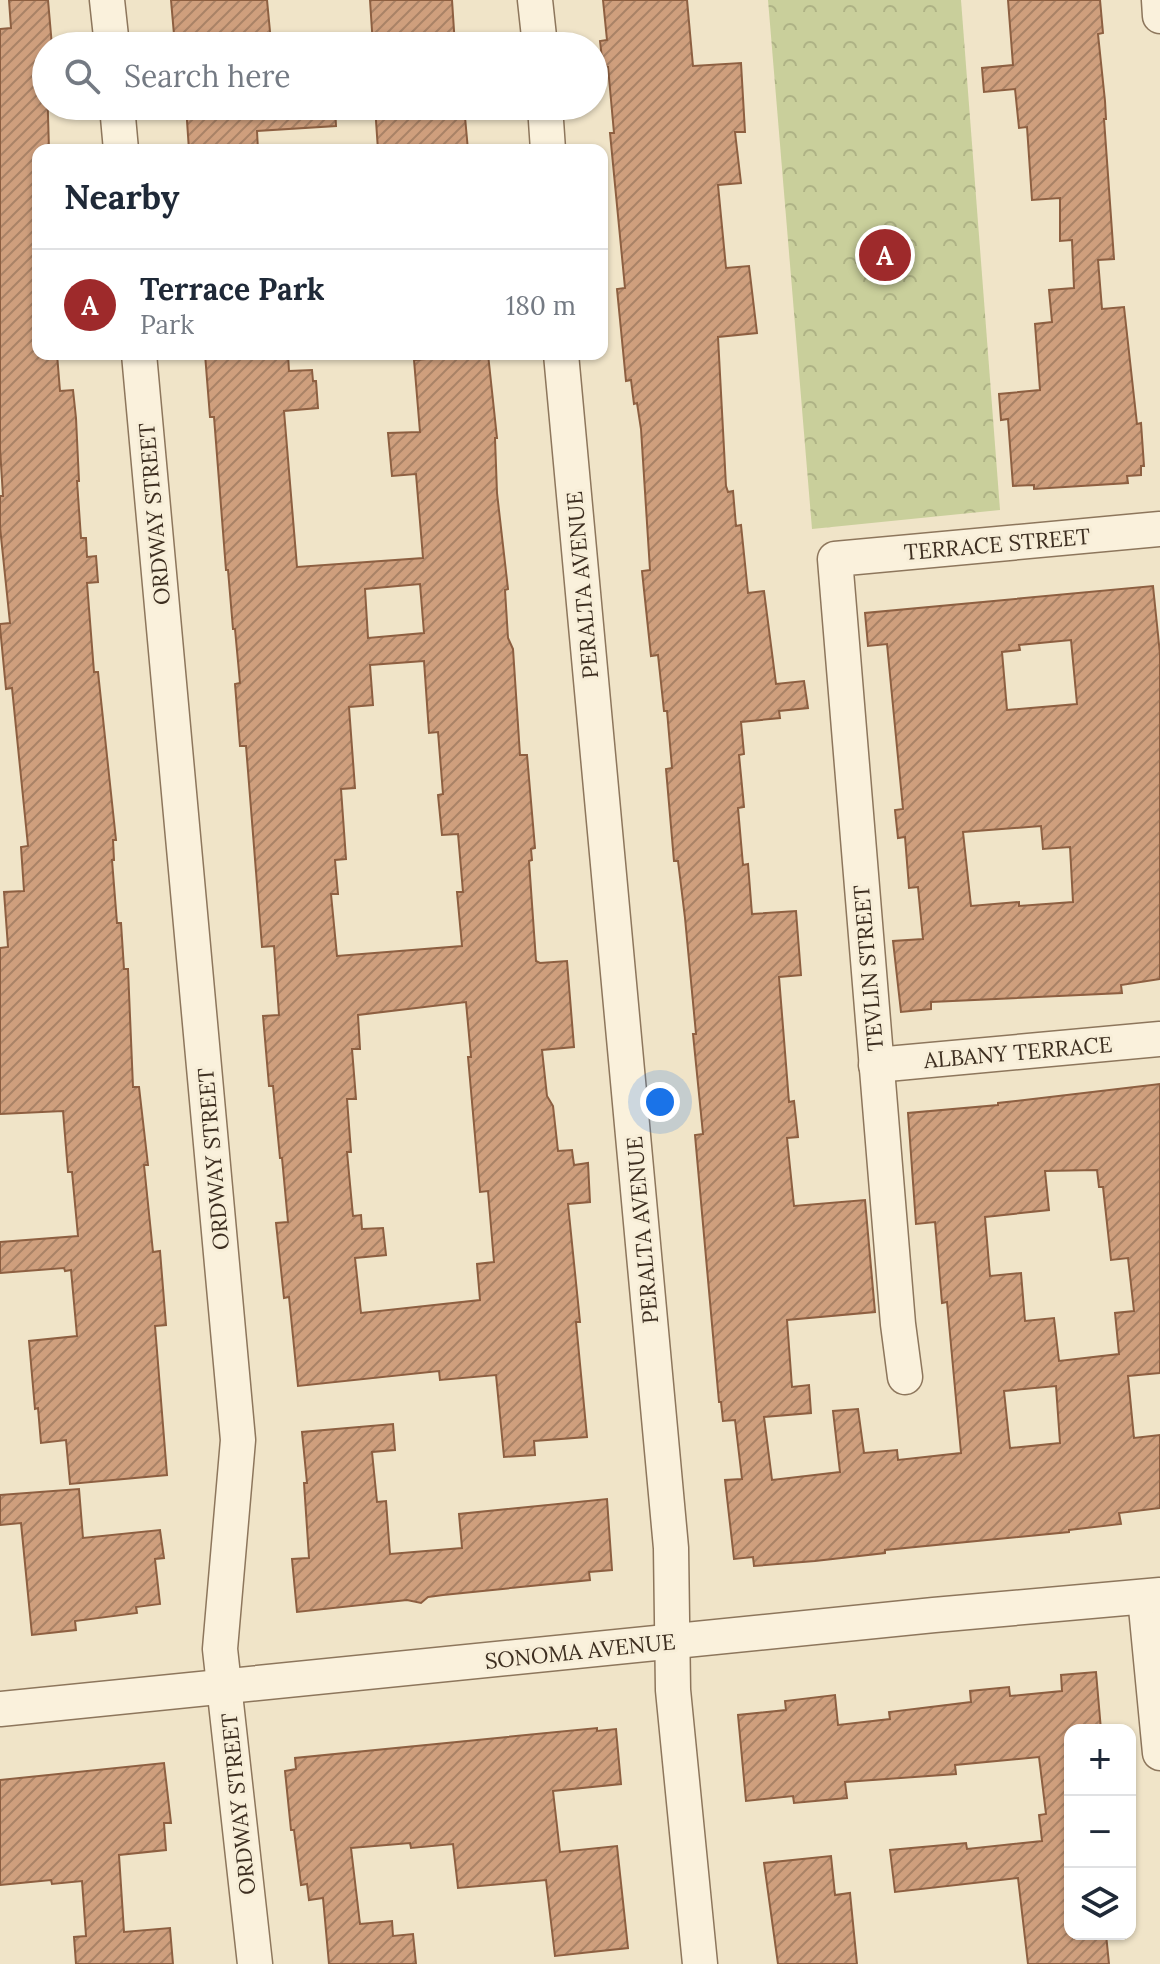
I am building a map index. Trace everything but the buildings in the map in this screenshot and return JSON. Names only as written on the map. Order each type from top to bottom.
[{"type":"street","points":[[107,0],[110,32]]},
{"type":"street","points":[[535,0],[538,32]]},
{"type":"street","points":[[1159,0],[1160,16]]},
{"type":"street","points":[[118,120],[120,144]]},
{"type":"street","points":[[546,120],[548,144]]},
{"type":"street","name":"ORDWAY STREET","points":[[140,360],[238,1440],[220,1649],[255,1964]]},
{"type":"street","name":"PERALTA AVENUE","points":[[562,360],[671,1548],[673,1690],[700,1964]]},
{"type":"street","name":"TERRACE STREET","points":[[835,559],[1160,529]]},
{"type":"street","name":"TEVLIN STREET","points":[[835,559],[898,1324],[905,1377]]},
{"type":"street","name":"ALBANY TERRACE","points":[[876,1065],[1160,1039]]},
{"type":"street","points":[[1152,1596],[1160,1753]]},
{"type":"street","name":"SONOMA AVENUE","points":[[0,1709],[1152,1596]]},
{"type":"green space","points":[[768,0],[961,0],[1000,510],[812,529]]},
{"type":"place","name":"Terrace Park","points":[[885,255]]}]
